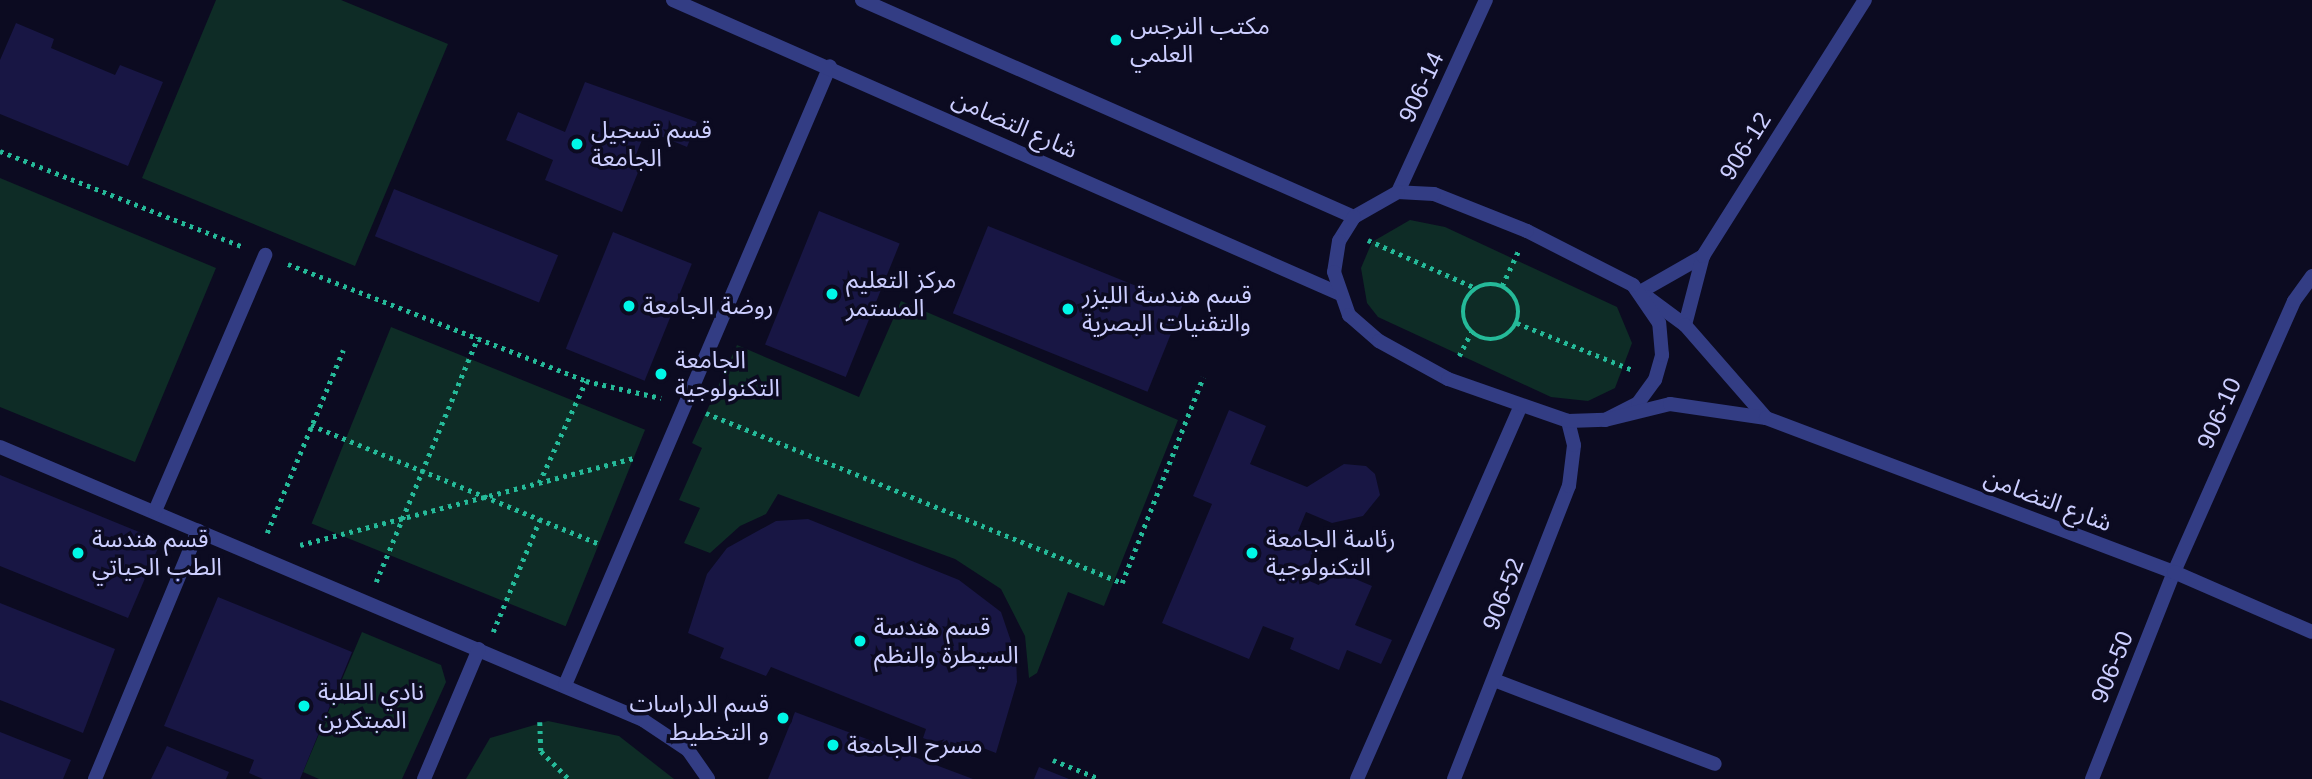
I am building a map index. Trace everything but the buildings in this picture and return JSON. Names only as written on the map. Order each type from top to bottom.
[{"type":"street","name":"شارع التضامن","points":[[673,0],[830,66],[1338,293],[1349,315],[1379,341],[1520,408],[1567,421],[1605,421],[1670,404],[1766,418],[2174,572],[2312,632]]},
{"type":"street","points":[[862,0],[886,5],[1354,217]]},
{"type":"street","name":"906-14","points":[[1398,192],[1486,0]]},
{"type":"street","name":"906-12","points":[[1685,325],[1703,256],[1865,0]]},
{"type":"street","points":[[565,685],[619,551],[830,66]]},
{"type":"street","name":"شارع التضامن","points":[[1398,192],[1434,194],[1527,231],[1640,292],[1685,325],[1766,418]]},
{"type":"street","points":[[1338,293],[1334,272],[1345,230],[1354,217],[1398,192]]},
{"type":"street","points":[[155,511],[265,255]]},
{"type":"street","points":[[1655,380],[1662,336],[1640,292],[1703,256]]},
{"type":"street","name":"906-10","points":[[2174,572],[2294,301],[2312,276]]},
{"type":"street","name":"شارع التضامن","points":[[1605,421],[1638,403],[1655,380]]},
{"type":"street","points":[[1357,779],[1520,408]]},
{"type":"street","name":"906-52","points":[[1454,779],[1569,486],[1574,445],[1567,421]]},
{"type":"street","points":[[0,447],[565,685],[665,731],[708,779]]},
{"type":"street","points":[[95,779],[198,530]]},
{"type":"street","name":"906-50","points":[[2092,779],[2174,572]]},
{"type":"street","points":[[424,779],[482,650]]},
{"type":"street","points":[[1494,680],[1715,764]]},
{"type":"path","points":[[0,151],[586,381],[684,404],[1122,583],[1203,377]]},
{"type":"path","points":[[1345,230],[1476,288],[1502,286],[1515,297],[1517,323]]},
{"type":"path","points":[[1502,286],[1527,231]]},
{"type":"path","points":[[1476,288],[1463,309],[1471,332],[1496,340],[1517,323]]},
{"type":"path","points":[[1517,323],[1655,380]]},
{"type":"path","points":[[367,602],[478,337]]},
{"type":"path","points":[[258,556],[343,350]]},
{"type":"path","points":[[539,484],[586,381]]},
{"type":"path","points":[[311,425],[619,551]]},
{"type":"path","points":[[258,556],[664,449]]},
{"type":"path","points":[[482,650],[540,519]]},
{"type":"path","points":[[540,722],[541,751],[569,779]]},
{"type":"path","points":[[1053,760],[1100,779]]},
{"type":"green space","points":[[216,0],[341,0],[448,44],[355,266],[142,178]]},
{"type":"green space","points":[[0,178],[216,268],[135,462],[0,407]]},
{"type":"green space","points":[[1410,220],[1445,227],[1617,307],[1632,343],[1615,388],[1588,401],[1551,397],[1378,317],[1367,303],[1361,268],[1372,242]]},
{"type":"green space","points":[[901,301],[1178,420],[1104,606],[1068,592],[1037,673],[1029,678],[1025,636],[1001,589],[955,559],[778,494],[766,514],[740,526],[710,553],[684,543],[700,508],[679,500],[702,448],[692,443],[737,345],[859,397]]},
{"type":"green space","points":[[391,327],[645,430],[566,626],[312,524]]},
{"type":"green space","points":[[362,632],[441,665],[446,682],[402,779],[319,779],[303,772]]},
{"type":"green space","points":[[548,721],[619,736],[674,779],[466,779],[490,738]]},
{"type":"place","name":"مكتب النرجس العلمي","points":[[1116,40]]},
{"type":"place","name":"قسم تسجيل الجامعة","points":[[577,144]]},
{"type":"place","name":"مركز التعليم المستمر","points":[[832,294]]},
{"type":"place","name":"روضة الجامعة","points":[[629,306]]},
{"type":"place","name":"قسم هندسة الليزر والتقنيات البصرية","points":[[1068,309]]},
{"type":"place","name":"الجامعة التكنولوجية","points":[[661,374]]},
{"type":"place","name":"قسم هندسة الطب الحياتي","points":[[78,553]]},
{"type":"place","name":"رئاسة الجامعة التكنولوجية","points":[[1252,553]]},
{"type":"place","name":"قسم هندسة السيطرة والنظم","points":[[860,641]]},
{"type":"place","name":"نادي الطلبة المبتكرين","points":[[304,706]]},
{"type":"place","name":"قسم الدراسات و التخطيط","points":[[783,718]]},
{"type":"place","name":"مسرح الجامعة","points":[[833,745]]}]
